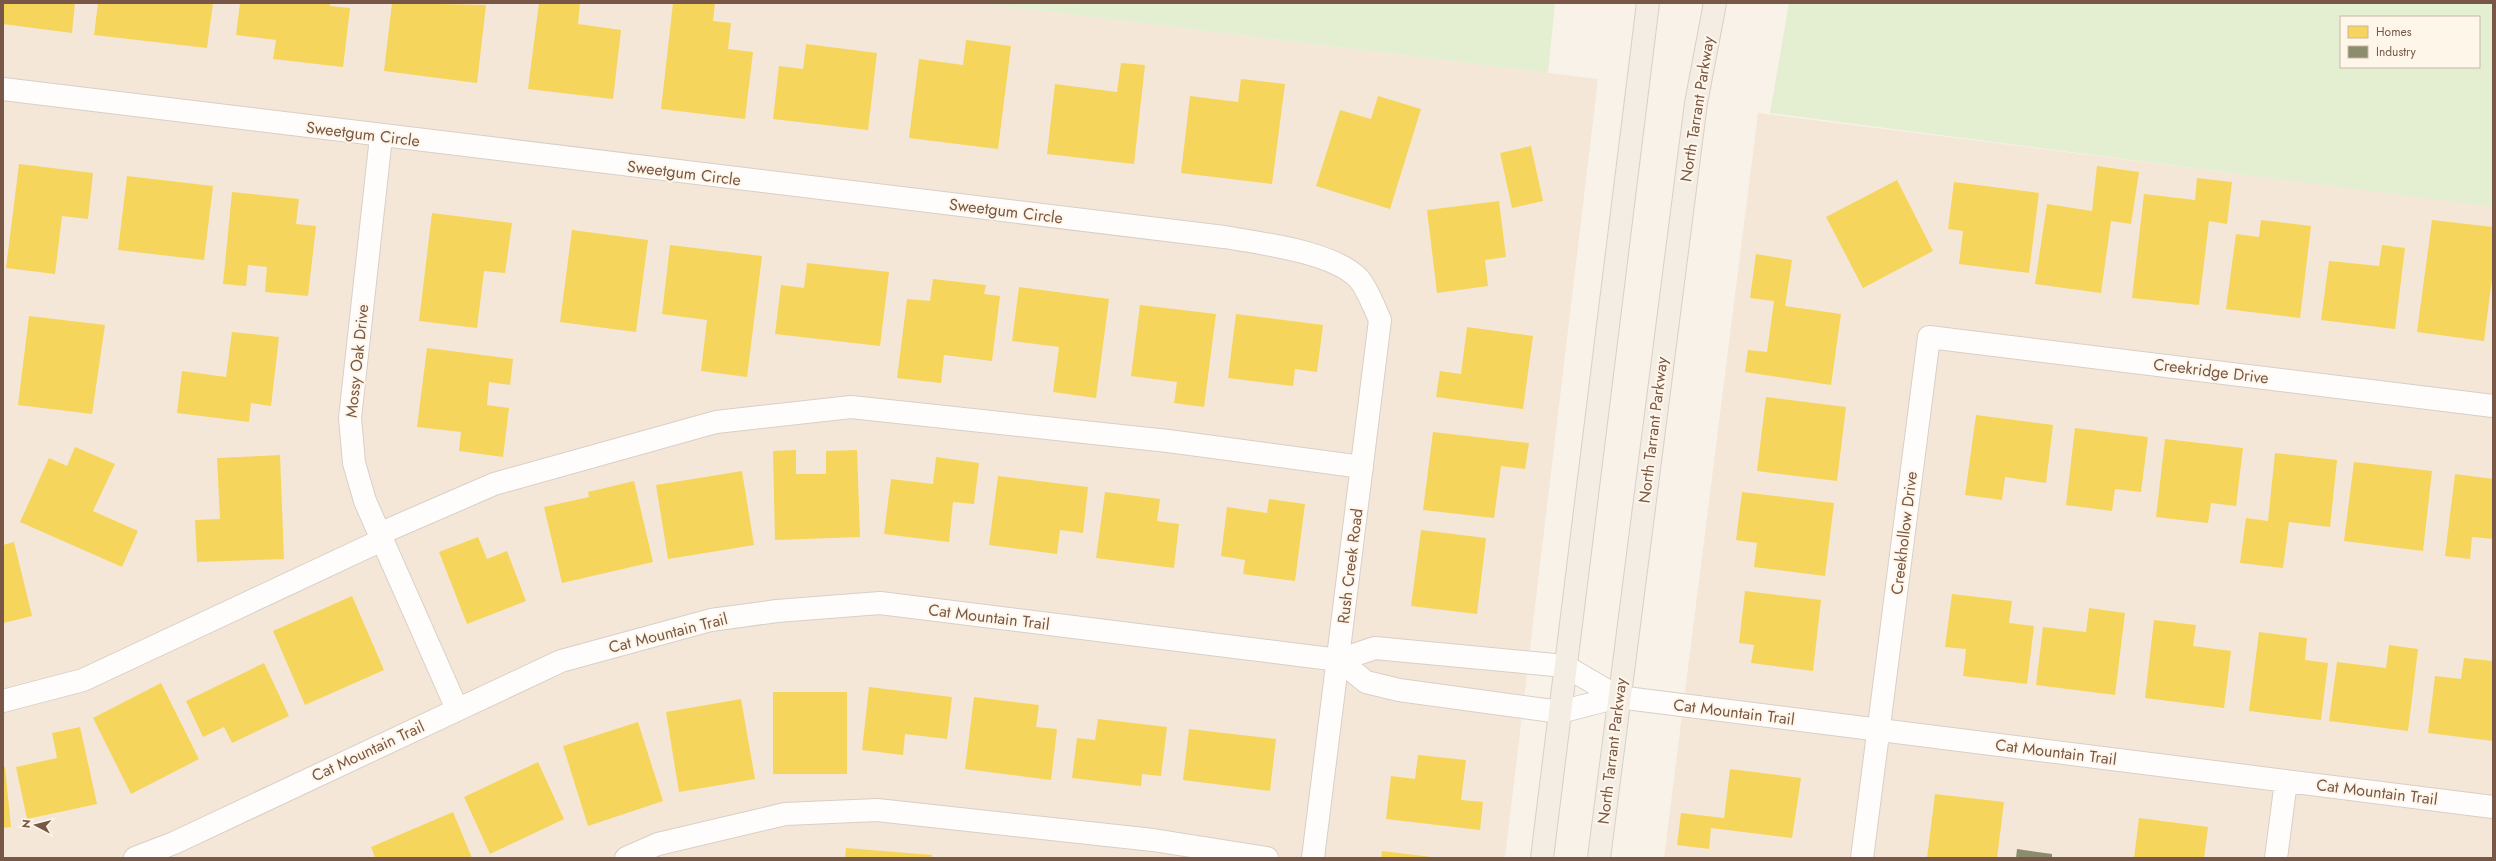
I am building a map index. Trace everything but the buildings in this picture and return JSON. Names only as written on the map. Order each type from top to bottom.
[{"type":"main road","points":[[1542,858],[1648,3]]},
{"type":"main road","name":"North Tarrant Parkway","points":[[1599,858],[1618,697],[1696,103],[1715,3]]},
{"type":"street","name":"Sweetgum Circle","points":[[3,89],[381,137],[1224,237],[1303,252],[1341,267],[1359,279]]},
{"type":"street","name":"Mossy Oak Drive","points":[[381,137],[350,418],[354,463],[364,501],[457,709]]},
{"type":"street","name":"Rush Creek Road","points":[[1313,858],[1339,660],[1380,320],[1359,279]]},
{"type":"street","name":"Creekridge Drive","points":[[1930,337],[2493,406]]},
{"type":"street","name":"Creekhollow Drive","points":[[1862,858],[1930,337]]},
{"type":"street","points":[[3,701],[83,680],[380,537],[494,484],[716,422],[851,407],[1168,441],[1362,468]]},
{"type":"street","name":"Cat Mountain Trail","points":[[135,858],[174,843],[561,661],[711,620],[777,611],[880,603],[1339,660],[1374,648],[1565,666],[1618,697]]},
{"type":"street","name":"Cat Mountain Trail","points":[[1339,660],[1366,682],[1399,690],[1560,712],[1618,697],[2493,807]]},
{"type":"street","points":[[2276,858],[2286,781]]},
{"type":"street","points":[[626,858],[658,844],[785,814],[877,810],[1153,840],[1267,858]]},
{"type":"shaded area","points":[[3,3],[980,3],[1598,79],[1505,858],[3,858]]},
{"type":"shaded area","points":[[1758,113],[2493,206],[2493,858],[1664,858]]},
{"type":"green space","points":[[980,3],[1555,3],[1548,73]]},
{"type":"green space","points":[[1789,3],[2493,3],[2493,207],[1770,113]]}]
